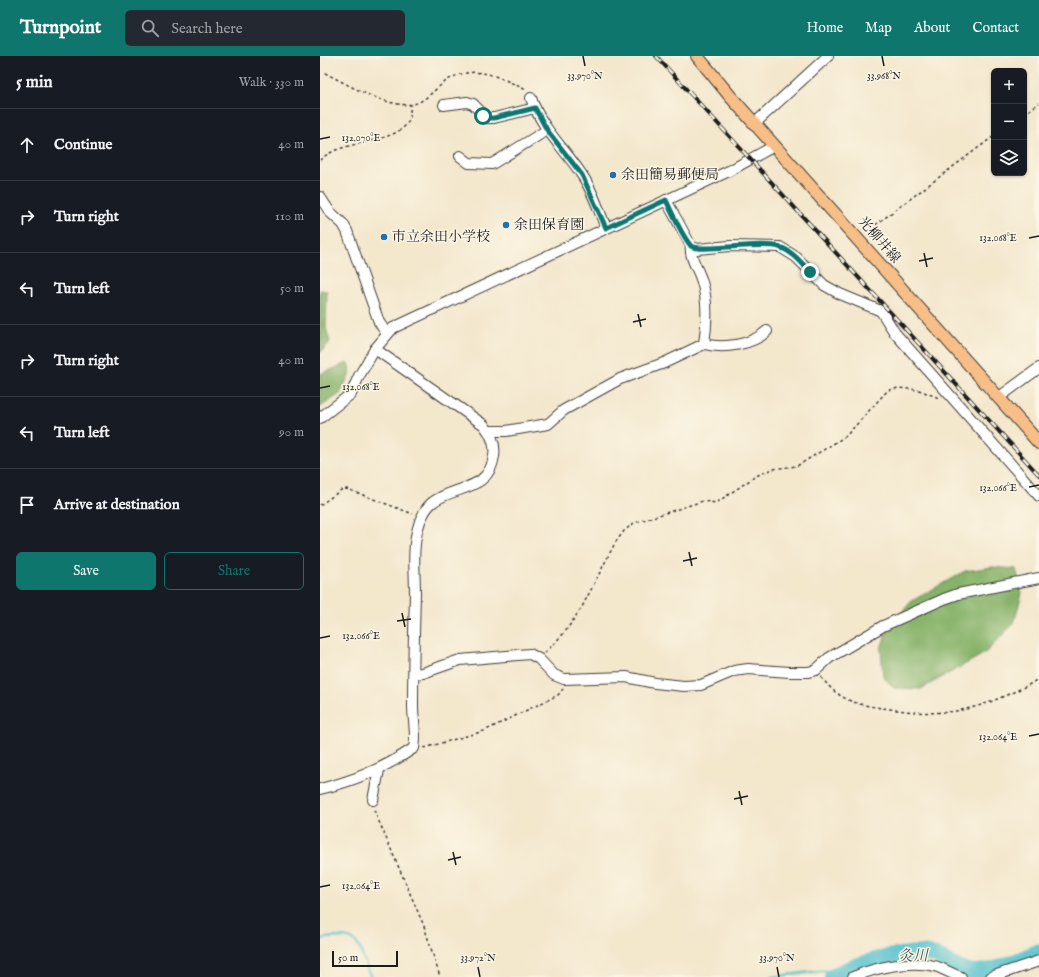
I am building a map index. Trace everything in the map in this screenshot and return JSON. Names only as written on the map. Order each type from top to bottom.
[{"type":"main road","name":"光柳井線","points":[[696,56],[754,124],[858,238],[1039,443]]},
{"type":"street","points":[[754,124],[828,56]]},
{"type":"street","points":[[531,98],[547,130],[582,175],[606,228]]},
{"type":"street","points":[[444,106],[467,102],[473,104],[487,118],[494,118],[535,108]]},
{"type":"street","points":[[460,156],[469,163],[492,164],[547,130]]},
{"type":"street","points":[[320,418],[351,394],[359,376],[376,349],[393,328],[731,170],[774,146]]},
{"type":"street","points":[[320,197],[330,212],[343,224],[347,230],[379,322],[387,334]]},
{"type":"street","points":[[666,200],[692,246],[692,256],[702,282],[707,317],[704,344]]},
{"type":"street","points":[[692,246],[697,249],[730,246],[780,247],[796,257],[824,285],[840,294],[881,311],[894,333],[1039,496]]},
{"type":"street","points":[[489,431],[506,431],[548,424],[564,410],[620,379],[664,363],[704,344],[730,345],[748,342],[760,338],[767,332]]},
{"type":"street","points":[[320,789],[348,782],[380,770],[414,748],[415,558],[418,528],[431,503],[440,497],[478,483],[487,473],[493,462],[495,453],[494,444],[489,431],[479,421],[376,349]]},
{"type":"street","points":[[998,398],[1039,368]]},
{"type":"street","points":[[414,674],[423,673],[460,660],[517,654],[530,654],[540,659],[554,675],[564,679],[626,677],[655,684],[684,686],[702,685],[734,671],[748,668],[790,672],[816,670],[829,658],[883,626],[944,599],[958,594],[1039,578]]},
{"type":"street","points":[[373,800],[380,770]]},
{"type":"street","points":[[991,977],[1039,961]]},
{"type":"street","points":[[853,977],[881,968],[910,964],[937,967],[961,977]]},
{"type":"path","points":[[325,73],[372,96],[410,104],[422,101],[450,79],[477,71],[487,72],[502,78],[529,92],[531,98]]},
{"type":"path","points":[[1027,112],[1039,103]]},
{"type":"path","points":[[320,160],[352,144],[381,139],[403,128],[408,122],[410,104]]},
{"type":"path","points":[[858,238],[991,138]]},
{"type":"path","points":[[540,659],[565,632],[582,607],[615,543],[624,530],[634,523],[702,501],[716,503],[756,476],[772,469],[797,466],[846,436],[888,390],[899,388],[919,390],[945,400]]},
{"type":"path","points":[[320,505],[341,490],[347,489],[422,518]]},
{"type":"path","points":[[816,670],[842,698],[866,706],[938,714],[985,705],[1032,684],[1039,678]]},
{"type":"path","points":[[414,748],[431,746],[484,731],[503,723],[558,695],[562,689],[564,679]]},
{"type":"path","points":[[373,800],[376,816],[424,926],[440,977]]},
{"type":"green space","points":[[320,290],[327,291],[326,328],[330,342],[320,353]]},
{"type":"green space","points":[[348,363],[351,371],[340,394],[320,407],[320,374]]},
{"type":"green space","points":[[992,567],[1016,569],[1022,593],[1014,623],[985,653],[921,689],[894,688],[883,676],[881,649],[888,627],[912,601],[965,571]]},
{"type":"waterway","points":[[320,939],[334,937],[352,939],[360,949],[371,977]]},
{"type":"waterway","name":"灸川","points":[[832,977],[867,962],[896,955],[924,953],[934,955],[958,968],[976,972],[995,969],[1039,951]]},
{"type":"waterway","points":[[771,977],[819,971],[841,971]]},
{"type":"railway","points":[[656,56],[1039,475]]},
{"type":"place","name":"余田簡易郵便局","points":[[613,175]]},
{"type":"place","name":"余田保育園","points":[[506,225]]},
{"type":"place","name":"市立余田小学校","points":[[384,237]]},
{"type":"route","points":[[483,116],[487,118],[494,118],[535,108],[547,130],[589,186],[606,228],[666,200],[692,246],[697,249],[730,246],[780,247],[796,257],[810,272]]}]
